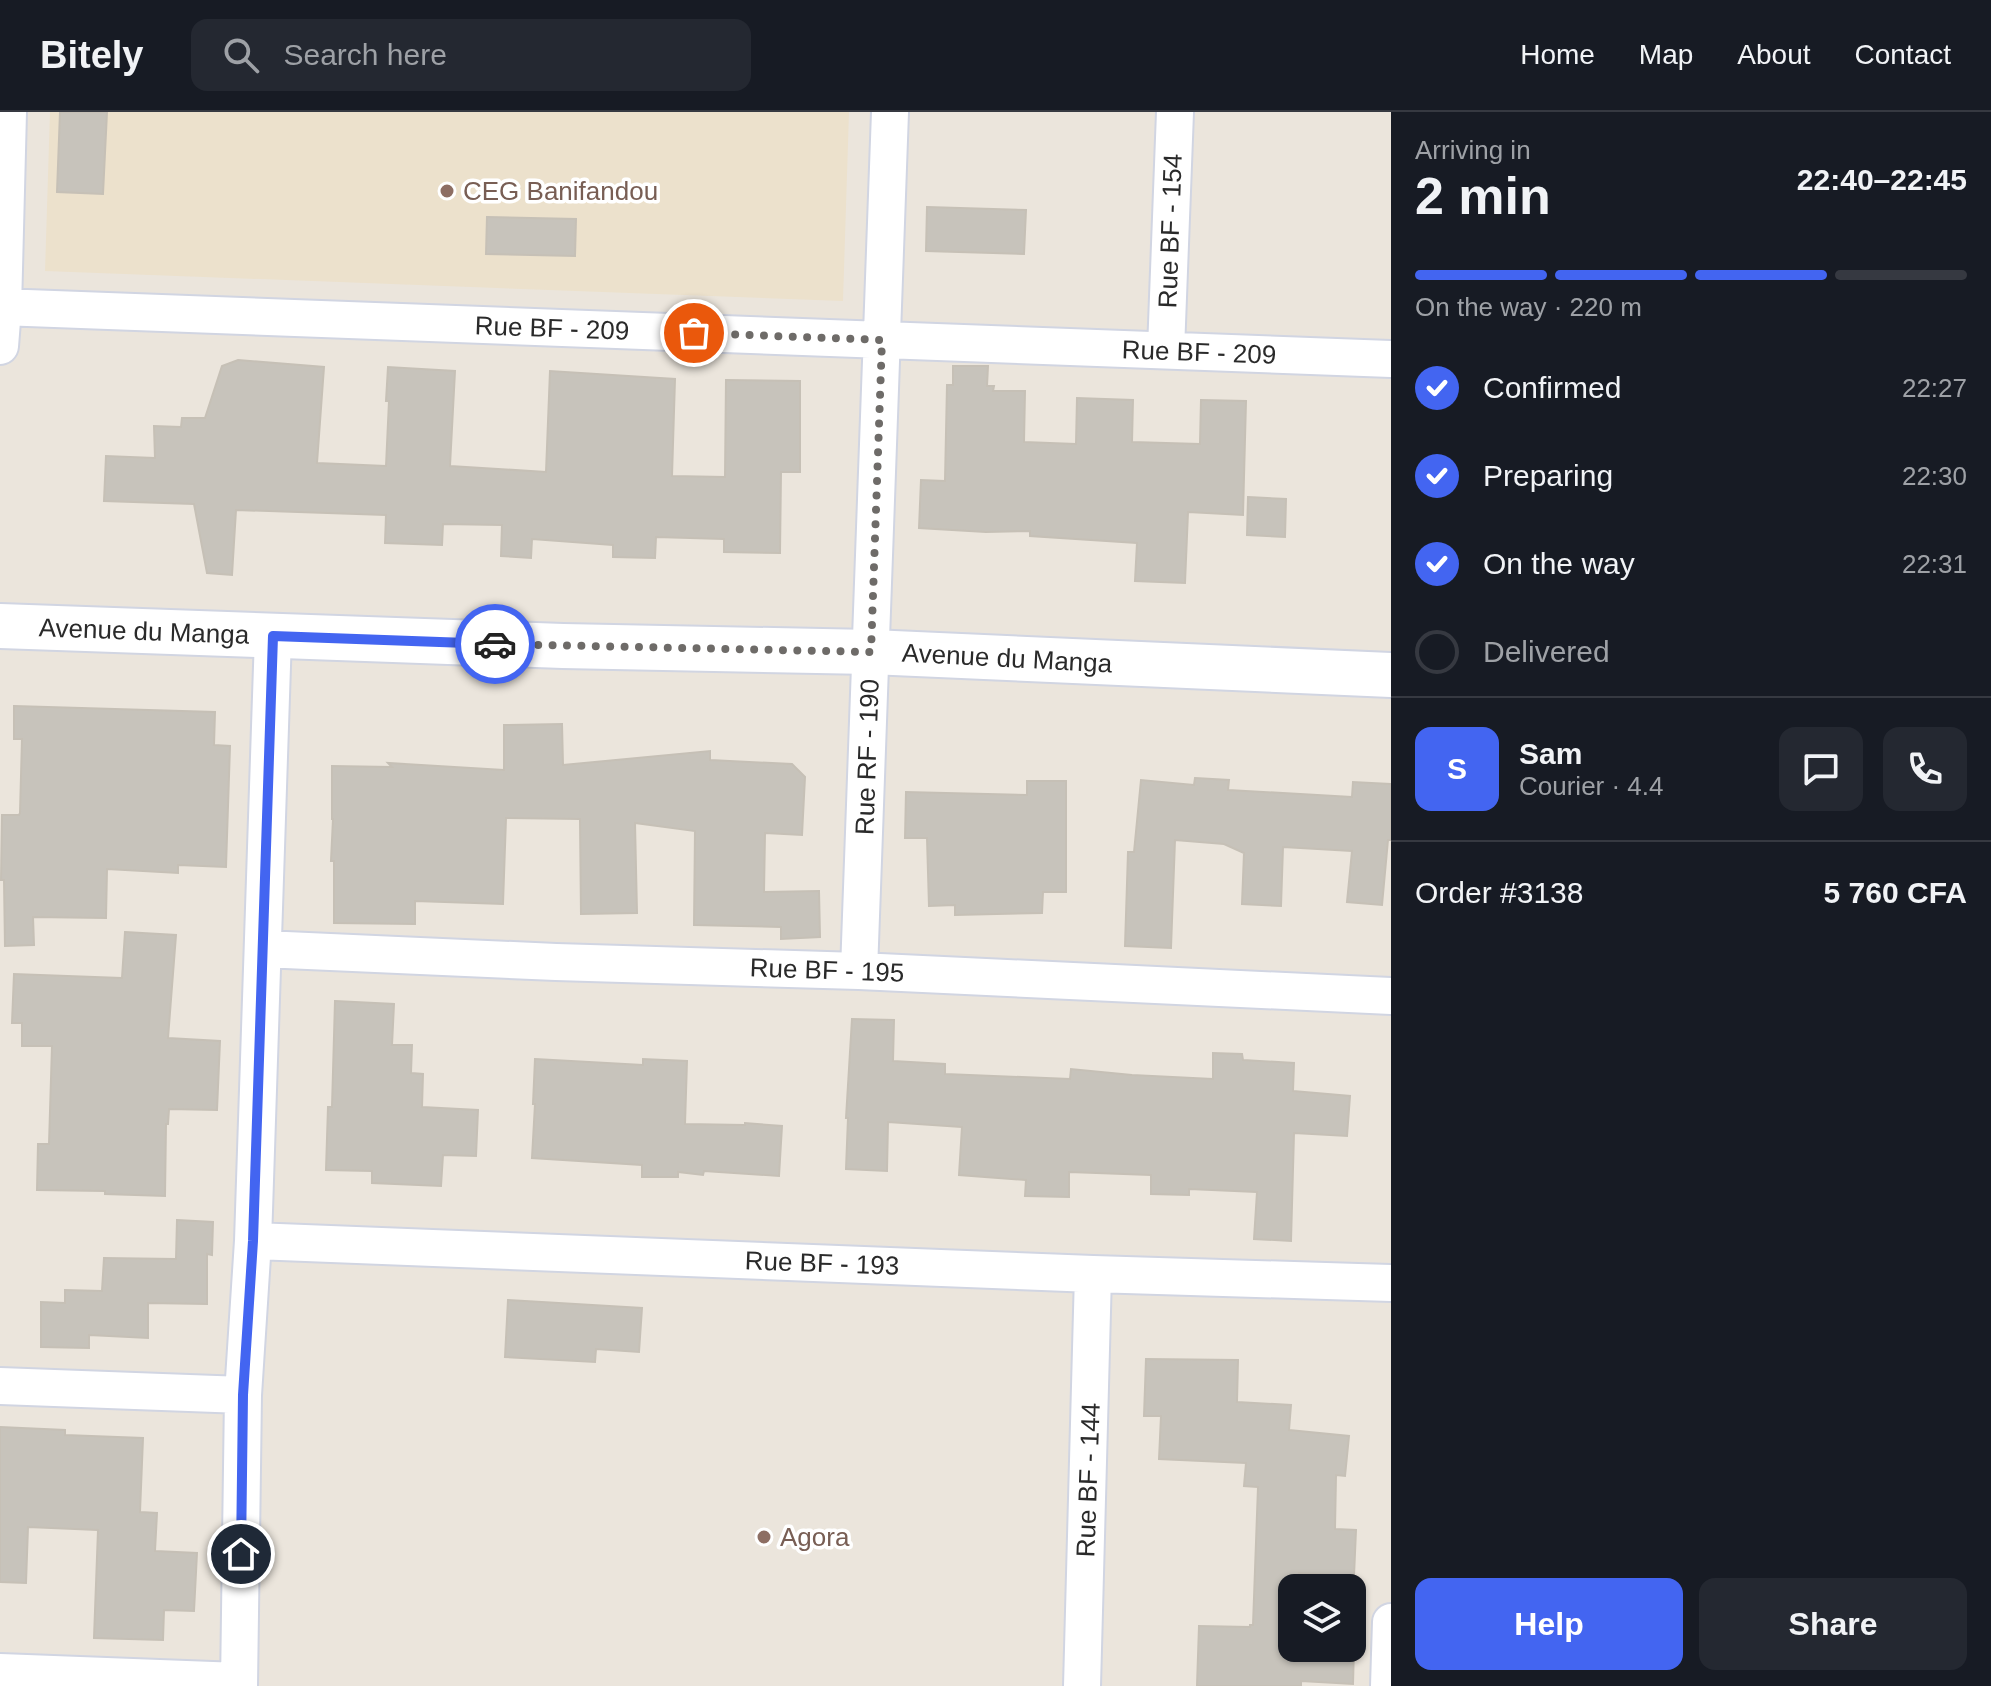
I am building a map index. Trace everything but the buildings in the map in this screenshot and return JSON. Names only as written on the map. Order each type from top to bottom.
[{"type":"street","points":[[0,346],[8,112]]},
{"type":"street","name":"Rue RF - 190","points":[[859,971],[890,112]]},
{"type":"street","name":"Rue BF - 154","points":[[1166,350],[1175,112]]},
{"type":"street","name":"Rue BF - 209","points":[[2,308],[1391,359]]},
{"type":"street","name":"Avenue du Manga","points":[[0,626],[547,646],[871,652],[1391,675]]},
{"type":"street","points":[[0,1672],[239,1684],[243,1395],[253,1241],[273,636]]},
{"type":"street","name":"Rue BF - 195","points":[[263,949],[859,971],[1391,996]]},
{"type":"street","name":"Rue BF - 193","points":[[253,1241],[1391,1283]]},
{"type":"street","name":"Rue BF - 144","points":[[1082,1686],[1093,1274]]},
{"type":"street","points":[[0,1386],[243,1395]]},
{"type":"street","points":[[1389,1686],[1391,1622]]},
{"type":"shaded area","name":"CEG Banifandou","points":[[50,112],[849,112],[843,301],[45,271]]},
{"type":"way so far","points":[[495,644],[871,652],[882,340],[694,333]]},
{"type":"place","name":"CEG Banifandou","points":[[447,191]]},
{"type":"place","name":"Agora","points":[[764,1537]]},
{"type":"route","points":[[241,1554],[243,1395],[253,1241],[273,636],[495,644]]}]
